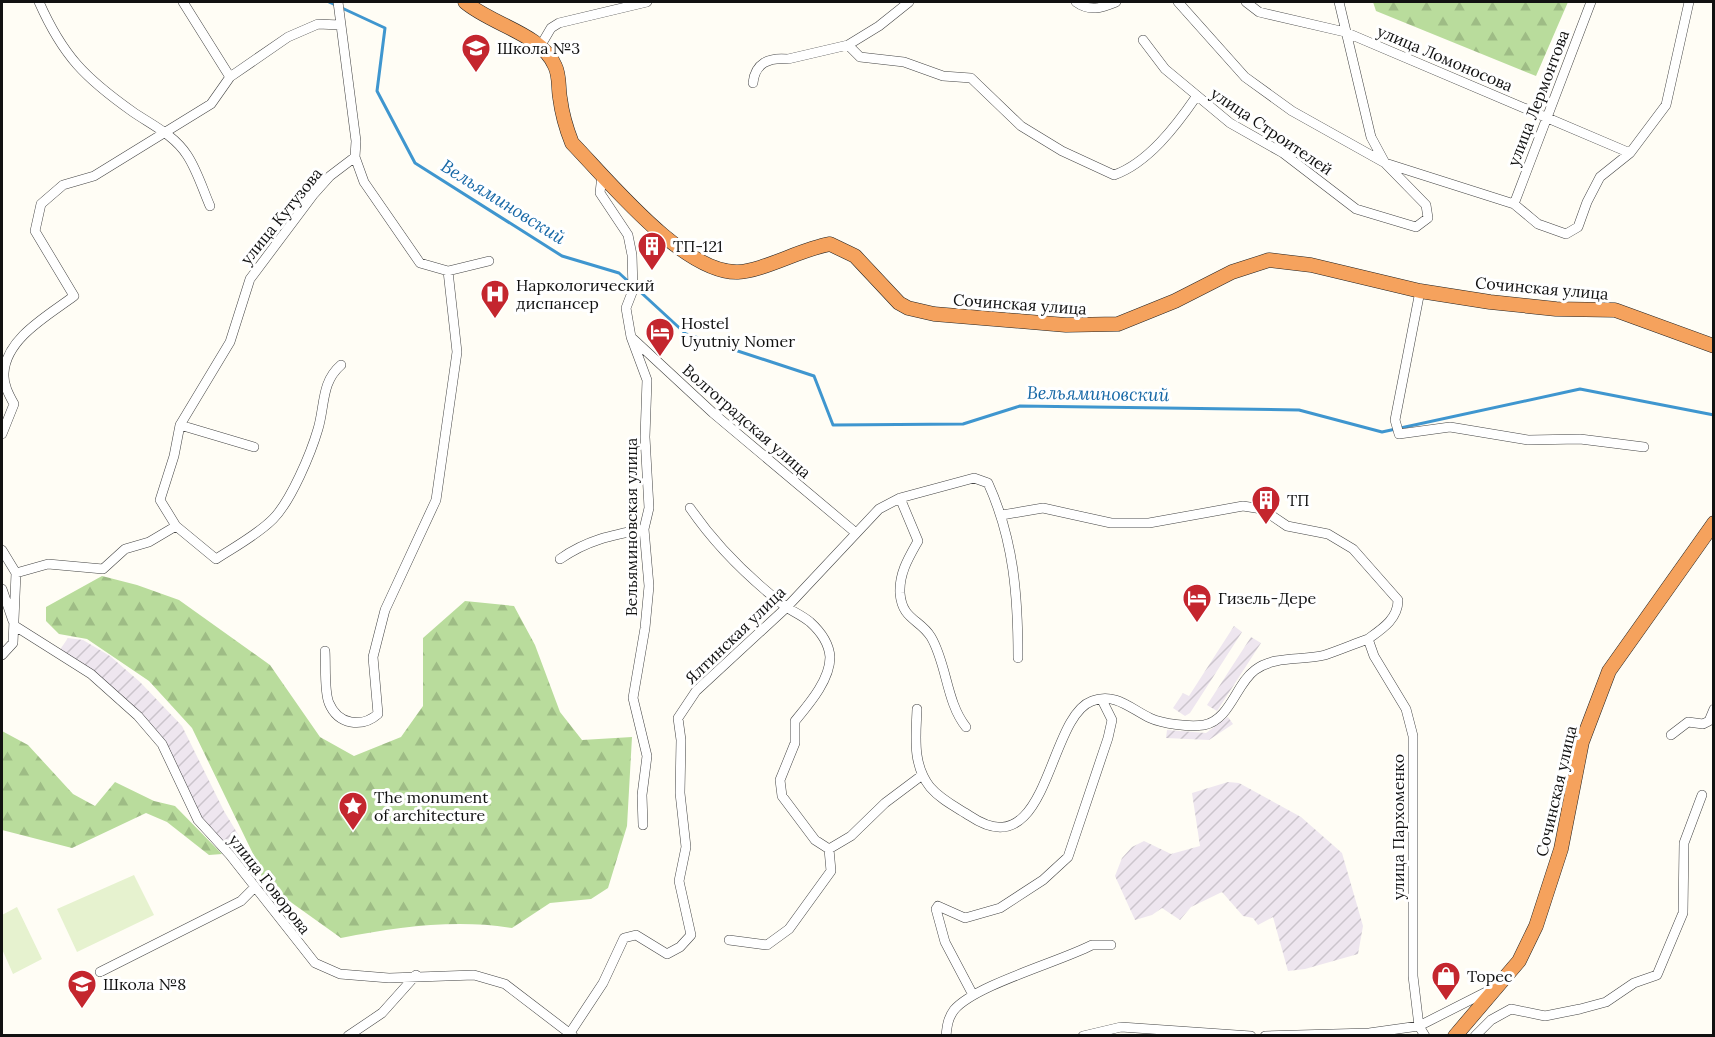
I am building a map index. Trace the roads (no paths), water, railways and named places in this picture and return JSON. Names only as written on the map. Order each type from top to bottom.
[{"type":"highway","points":[[465,2],[492,21],[541,45]]},
{"type":"highway","name":"Сочинская улица","points":[[541,45],[551,57],[558,74],[563,120],[572,143],[602,175],[684,253],[700,263],[740,272],[818,246],[837,246],[855,256],[899,303],[908,308],[934,314],[1066,325],[1118,324],[1175,301],[1240,269],[1269,260],[1311,265],[1420,291],[1547,308],[1615,310],[1713,346]]},
{"type":"highway","name":"Сочинская улица","points":[[1455,1035],[1519,961],[1536,926],[1561,849],[1582,742],[1609,671],[1712,530]]},
{"type":"street","points":[[39,2],[55,37],[72,62],[118,101],[165,132],[187,155],[210,206]]},
{"type":"street","points":[[183,2],[230,77]]},
{"type":"street","points":[[338,2],[356,141],[355,157],[364,182],[420,263],[448,271],[489,261]]},
{"type":"street","points":[[541,45],[551,28],[559,23],[648,2]]},
{"type":"street","points":[[753,83],[754,70],[759,64],[778,58],[788,59],[848,45],[879,26],[909,2]]},
{"type":"street","points":[[1076,2],[1084,8],[1093,9],[1116,2]]},
{"type":"street","points":[[1178,2],[1245,77],[1292,111],[1385,163],[1514,204],[1538,224],[1566,234],[1578,227],[1587,202],[1600,177],[1630,153],[1666,105],[1689,2]]},
{"type":"street","name":"улица Ломоносова","points":[[1246,2],[1259,12],[1345,32],[1630,153]]},
{"type":"street","points":[[1339,2],[1371,137],[1385,163]]},
{"type":"street","name":"улица Лермонтова","points":[[1514,204],[1591,2]]},
{"type":"street","points":[[2,434],[14,404],[6,388],[4,373],[10,354],[23,335],[74,296],[35,231],[41,204],[63,185],[94,176],[148,145],[211,104],[230,77],[288,37],[318,24],[340,25]]},
{"type":"street","name":"улица Строителей","points":[[1143,40],[1165,69],[1230,123],[1283,153],[1356,209],[1416,227],[1428,218],[1426,205],[1385,163]]},
{"type":"street","name":"улица Строителей","points":[[848,45],[860,57],[904,62],[943,76],[971,78],[1021,126],[1062,151],[1114,175],[1129,170],[1155,147],[1182,117],[1196,97]]},
{"type":"street","name":"улица Кутузова","points":[[341,365],[331,374],[315,438],[295,483],[276,517],[260,531],[216,559],[176,526],[160,500],[174,456],[180,425],[230,342],[250,279],[330,176],[355,157]]},
{"type":"street","points":[[602,175],[600,193],[628,236],[632,255],[633,290],[626,308],[631,337]]},
{"type":"street","points":[[325,651],[328,702],[341,719],[359,724],[378,714],[374,657],[385,610],[436,500],[457,352],[448,271]]},
{"type":"street","points":[[1420,291],[1395,422],[1400,434],[1406,435],[1450,426],[1528,440],[1580,439],[1644,447]]},
{"type":"street","name":"Вельяминовская улица","points":[[631,337],[647,380],[645,437],[649,508],[644,529],[649,586],[645,628],[633,698],[647,756],[642,795],[643,825]]},
{"type":"street","name":"Волгоградская улица","points":[[631,337],[712,413],[856,532]]},
{"type":"street","points":[[180,425],[254,447]]},
{"type":"street","name":"Ялтинская улица","points":[[572,1034],[603,983],[624,938],[636,935],[668,954],[680,947],[691,934],[679,881],[686,847],[680,793],[681,740],[678,718],[696,691],[787,607],[879,509],[900,498],[974,478],[988,483],[1002,514]]},
{"type":"street","points":[[900,498],[918,541],[901,576],[900,594],[909,618],[929,634],[942,660],[958,718],[966,727]]},
{"type":"street","points":[[917,709],[916,754],[921,776],[937,796],[978,822],[1005,828],[1015,824],[1036,798],[1074,719],[1085,705],[1093,700],[1119,699],[1152,719],[1205,725],[1222,715],[1244,681],[1256,669],[1272,662],[1324,655],[1368,639],[1394,617],[1398,611],[1398,600],[1353,549],[1328,534],[1287,526],[1262,509],[1243,506],[1140,523],[1111,523],[1043,508],[1002,514],[1013,561],[1018,658]]},
{"type":"street","points":[[690,508],[712,538],[729,556],[787,607],[809,621],[826,641],[830,658],[826,675],[808,705],[795,721],[795,743],[780,780],[782,796],[815,840],[829,849]]},
{"type":"street","points":[[16,573],[48,564],[103,569],[125,549],[149,542],[176,526]]},
{"type":"street","points":[[560,559],[581,544],[608,535],[644,529]]},
{"type":"street","points":[[2,550],[16,573],[13,643],[2,655]]},
{"type":"street","points":[[2,589],[15,626]]},
{"type":"street","name":"улица Говорова","points":[[15,626],[91,674],[138,716],[162,744],[198,820],[315,963],[340,974],[389,978],[416,975],[474,975],[505,984],[572,1034]]},
{"type":"street","name":"улица Пархоменко","points":[[1368,639],[1374,656],[1406,709],[1413,736],[1413,976],[1419,1026]]},
{"type":"street","points":[[973,995],[945,942],[936,909],[943,905],[965,918],[1000,908],[1043,880],[1068,857],[1112,720],[1102,700]]},
{"type":"street","points":[[1671,735],[1688,722],[1703,724],[1709,721],[1713,709]]},
{"type":"street","points":[[829,849],[851,836],[885,803],[921,776]]},
{"type":"street","points":[[1475,1035],[1491,1020],[1511,1009],[1545,1016],[1580,1009],[1605,1002],[1634,983],[1657,975],[1683,913],[1684,843],[1701,795]]},
{"type":"street","points":[[729,940],[767,945],[789,929],[831,871],[829,849]]},
{"type":"street","points":[[100,972],[241,901],[255,887]]},
{"type":"street","points":[[946,1035],[947,1022],[955,1009],[973,995],[1092,945],[1111,945]]},
{"type":"street","points":[[348,1035],[382,1013],[416,975]]},
{"type":"street","points":[[1265,1035],[1369,1034],[1419,1026],[1500,985]]},
{"type":"street","points":[[1419,1026],[1425,1035]]},
{"type":"street","points":[[1083,1035],[1121,1027],[1251,1035]]},
{"type":"waterway","name":"Вельяминовский","points":[[329,2],[385,28],[377,91],[415,163],[562,256],[619,273],[630,283]]},
{"type":"waterway","name":"Вельяминовский","points":[[635,287],[686,334],[814,376],[833,425],[963,424],[1020,406],[1299,410],[1382,432],[1580,389],[1714,415]]},
{"type":"place","name":"Школа №3","points":[[476,74]]},
{"type":"place","name":"ТП-121","points":[[652,272]]},
{"type":"place","name":"Наркологический диспансер","points":[[495,320]]},
{"type":"place","name":"Hostel Uyutniy Nomer","points":[[660,358]]},
{"type":"place","name":"ТП","points":[[1266,526]]},
{"type":"place","name":"Гизель-Дере","points":[[1197,624]]},
{"type":"place","name":"The monument of architecture","points":[[353,832]]},
{"type":"place","name":"Торес","points":[[1446,1002]]},
{"type":"place","name":"Школа №8","points":[[82,1010]]}]
